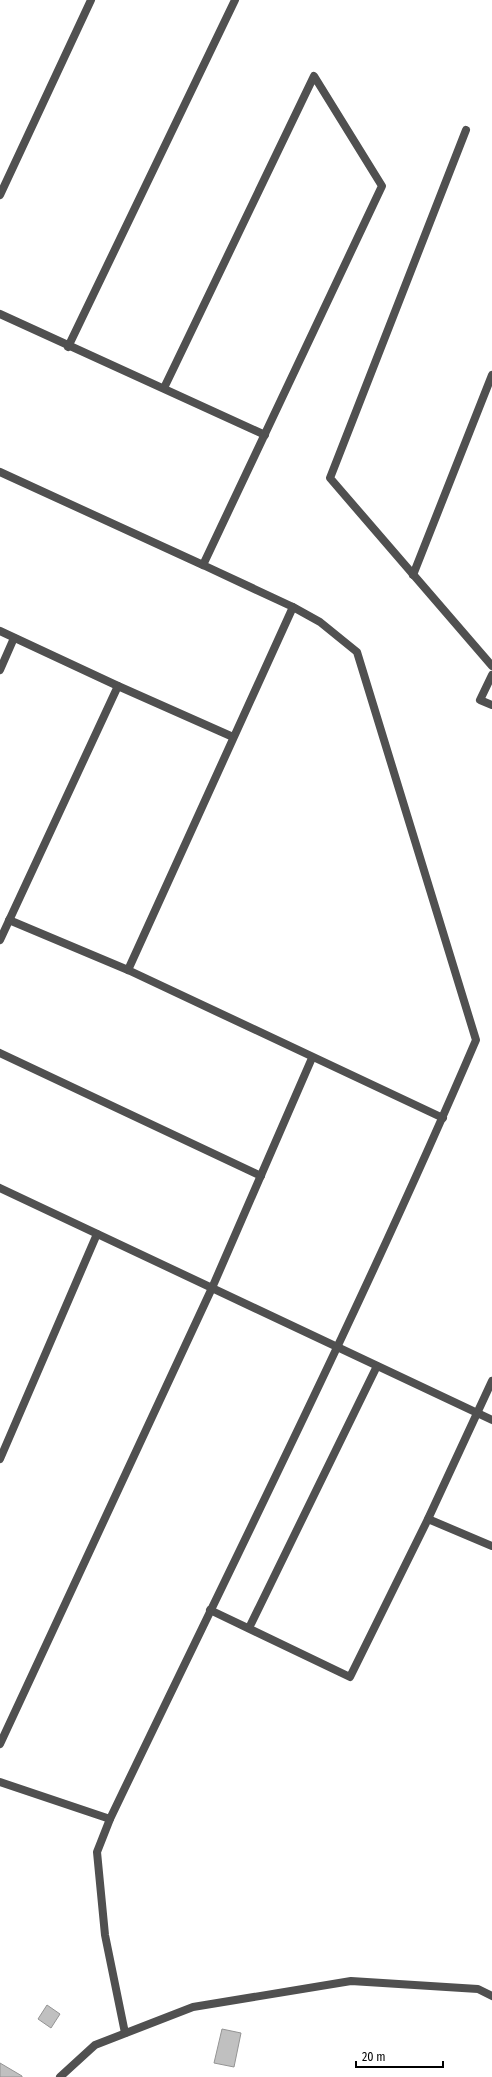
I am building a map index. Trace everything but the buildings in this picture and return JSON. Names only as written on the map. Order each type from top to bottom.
[{"type":"street","points":[[0,195],[4,178],[91,0]]},
{"type":"street","points":[[68,347],[235,0]]},
{"type":"street","points":[[164,388],[314,76],[382,186],[203,565]]},
{"type":"street","points":[[466,130],[330,478],[412,576],[492,666]]},
{"type":"street","points":[[0,314],[68,347],[164,388],[265,435]]},
{"type":"street","points":[[412,576],[492,375]]},
{"type":"street","points":[[0,472],[293,607],[320,622],[357,652],[476,1040],[443,1118],[337,1347],[110,1819],[97,1852],[105,1935],[125,2033]]},
{"type":"street","points":[[128,970],[293,607]]},
{"type":"street","points":[[0,631],[118,686],[234,737]]},
{"type":"street","points":[[0,670],[14,638]]},
{"type":"street","points":[[492,675],[480,700],[492,706]]},
{"type":"street","points":[[0,940],[118,686]]},
{"type":"street","points":[[9,920],[128,970],[312,1058],[443,1118]]},
{"type":"street","points":[[0,1053],[261,1176]]},
{"type":"street","points":[[0,1744],[212,1288],[312,1058]]},
{"type":"street","points":[[1,1191],[97,1234],[492,1420]]},
{"type":"street","points":[[0,1459],[97,1234]]},
{"type":"street","points":[[249,1628],[377,1366]]},
{"type":"street","points":[[210,1610],[350,1677],[428,1519],[492,1381]]},
{"type":"street","points":[[428,1519],[492,1546]]},
{"type":"street","points":[[0,1782],[110,1819]]},
{"type":"street","points":[[60,2077],[95,2045],[193,2007],[351,1981],[478,1989],[492,1996]]}]
